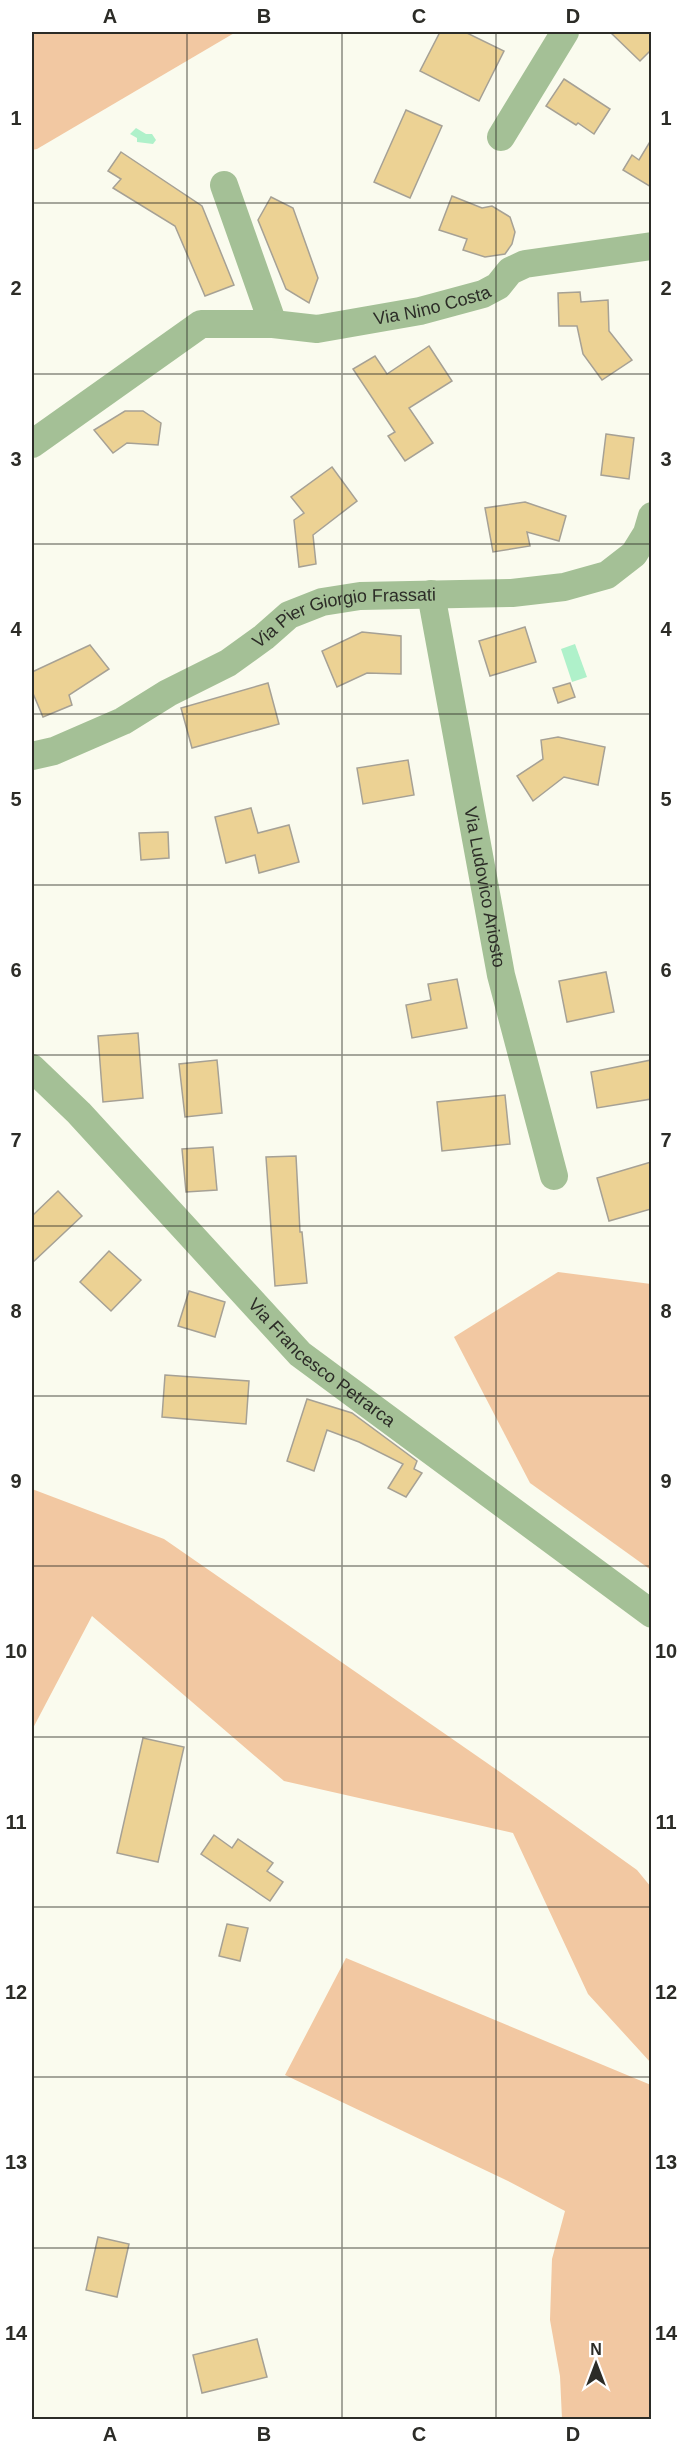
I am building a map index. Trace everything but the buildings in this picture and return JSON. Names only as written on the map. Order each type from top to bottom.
[{"type":"street","points":[[501,137],[565,32]]},
{"type":"street","points":[[224,185],[273,324]]},
{"type":"street","name":"Via Nino Costa","points":[[32,444],[201,324],[273,324],[316,329],[420,312],[483,294],[498,286],[510,272],[525,264],[651,246]]},
{"type":"street","name":"Via Pier Giorgio Frassati","points":[[32,756],[64,747],[123,721],[168,693],[228,663],[264,637],[289,615],[322,602],[360,596],[512,593],[564,587],[607,575],[634,554],[647,533],[651,516]]},
{"type":"street","name":"Via Ludovico Ariosto","points":[[431,594],[501,975],[554,1176]]},
{"type":"street","name":"Via Francesco Petrarca","points":[[32,1068],[79,1113],[300,1354],[651,1614]]},
{"type":"shaded area","points":[[32,32],[236,32],[32,150]]},
{"type":"shaded area","points":[[136,128],[146,134],[152,134],[156,140],[153,144],[137,142],[137,138],[130,134]]},
{"type":"shaded area","points":[[575,644],[587,677],[572,682],[561,649]]},
{"type":"shaded area","points":[[558,1272],[651,1284],[651,1570],[530,1483],[454,1337]]},
{"type":"shaded area","points":[[32,1489],[164,1539],[637,1870],[651,1887],[651,2063],[588,1994],[513,1833],[284,1781],[92,1616],[32,1730]]},
{"type":"shaded area","points":[[346,1958],[651,2085],[651,2419],[562,2419],[560,2376],[550,2320],[552,2259],[565,2211],[508,2181],[285,2075]]}]
